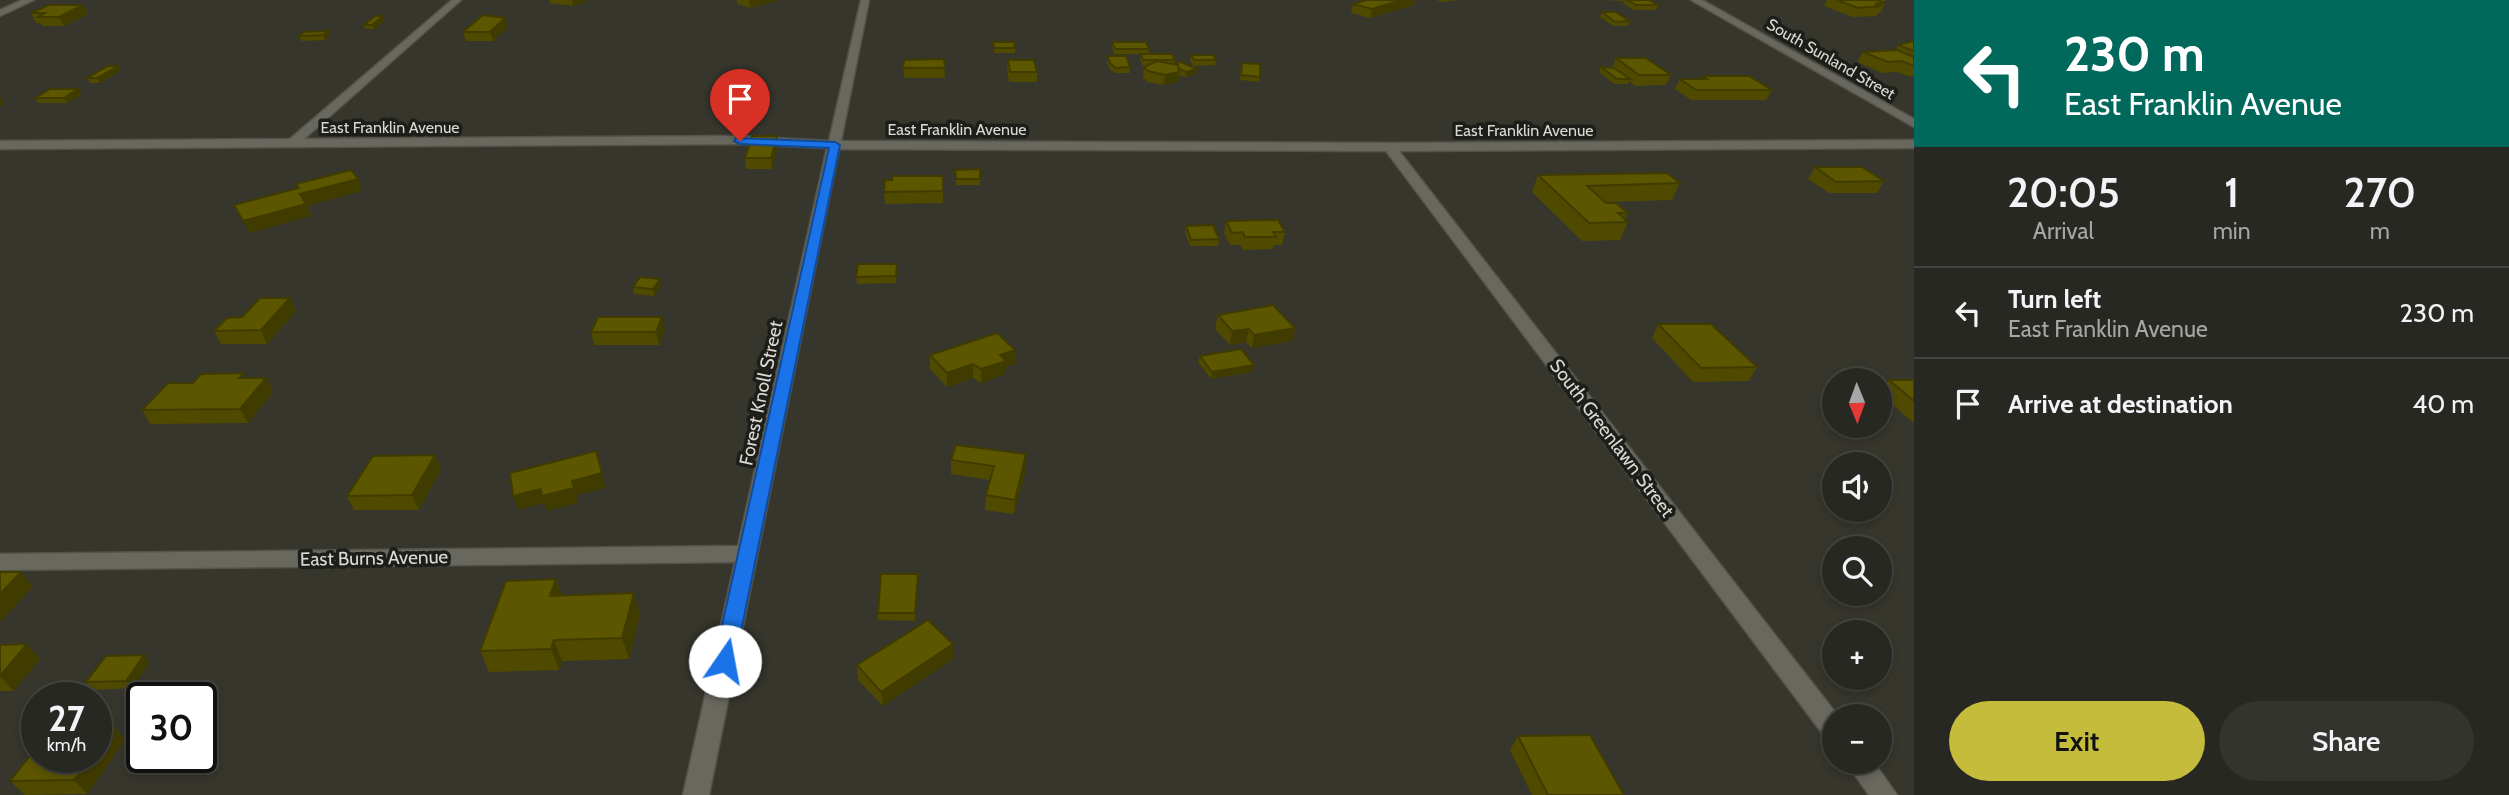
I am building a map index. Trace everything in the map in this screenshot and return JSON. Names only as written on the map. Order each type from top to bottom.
[{"type":"street","points":[[0,13],[30,0]]},
{"type":"street","points":[[293,143],[457,0]]},
{"type":"street","name":"Forest Knoll Street","points":[[695,795],[865,0]]},
{"type":"street","name":"South Sunland Street","points":[[1695,0],[1914,124]]},
{"type":"street","name":"East Franklin Avenue","points":[[0,145],[740,141],[835,145],[1390,147],[1914,144]]},
{"type":"street","name":"South Greenlawn Street","points":[[1390,147],[1822,713]]},
{"type":"street","name":"East Burns Avenue","points":[[0,562],[748,554]]},
{"type":"street","points":[[1868,774],[1884,795]]},
{"type":"building","points":[[1367,0],[1402,0],[1372,9],[1353,4]]},
{"type":"building","points":[[1627,0],[1649,0],[1658,5],[1636,5]]},
{"type":"building","points":[[1837,0],[1876,0],[1885,3],[1875,4],[1882,6],[1858,8]]},
{"type":"building","points":[[49,5],[83,5],[59,17],[38,17],[45,13],[31,13]]},
{"type":"building","points":[[1602,12],[1616,12],[1629,21],[1615,22]]},
{"type":"building","points":[[483,15],[505,18],[490,32],[463,32]]},
{"type":"building","points":[[375,16],[383,16],[372,25],[364,25]]},
{"type":"building","points":[[328,31],[323,35],[299,36],[304,32]]},
{"type":"building","points":[[1914,41],[1914,51],[1898,45]]},
{"type":"building","points":[[993,42],[1014,42],[1015,48],[994,48]]},
{"type":"building","points":[[1112,42],[1146,42],[1149,49],[1115,49]]},
{"type":"building","points":[[1897,50],[1914,57],[1914,66],[1902,61],[1888,62],[1863,52]]},
{"type":"building","points":[[1141,54],[1172,54],[1175,60],[1143,60]]},
{"type":"building","points":[[1191,55],[1213,55],[1216,60],[1194,60]]},
{"type":"building","points":[[1107,56],[1126,56],[1130,67],[1115,68]]},
{"type":"building","points":[[1616,58],[1646,58],[1671,75],[1639,75]]},
{"type":"building","points":[[944,59],[945,68],[903,68],[904,60]]},
{"type":"building","points":[[1008,60],[1034,60],[1037,72],[1010,72]]},
{"type":"building","points":[[1157,61],[1178,65],[1179,72],[1165,75],[1148,71],[1144,67]]},
{"type":"building","points":[[1181,62],[1197,69],[1186,72],[1174,64]]},
{"type":"building","points":[[1242,63],[1260,64],[1260,77],[1241,75]]},
{"type":"building","points":[[108,66],[118,66],[97,78],[87,78]]},
{"type":"building","points":[[1601,67],[1614,68],[1630,79],[1617,79]]},
{"type":"building","points":[[1703,76],[1749,76],[1772,90],[1696,90],[1680,79],[1707,79]]},
{"type":"building","points":[[50,89],[78,89],[64,98],[35,98]]},
{"type":"building","points":[[752,136],[777,136],[771,158],[745,158]]},
{"type":"building","points":[[1815,167],[1862,167],[1884,181],[1836,182]]},
{"type":"building","points":[[980,169],[980,179],[956,179],[955,170]]},
{"type":"building","points":[[351,170],[358,179],[300,194],[306,204],[243,221],[234,205],[299,188],[296,184]]},
{"type":"building","points":[[1667,173],[1680,183],[1587,186],[1606,203],[1616,203],[1628,213],[1618,213],[1628,222],[1589,223],[1538,175]]},
{"type":"building","points":[[892,176],[943,176],[943,191],[884,192],[885,180],[892,180]]},
{"type":"building","points":[[1278,220],[1285,232],[1273,232],[1276,237],[1245,237],[1243,232],[1232,233],[1226,221]]},
{"type":"building","points":[[1213,225],[1219,239],[1191,240],[1186,226]]},
{"type":"building","points":[[858,264],[897,264],[896,276],[856,277]]},
{"type":"building","points":[[640,277],[660,279],[653,289],[633,287]]},
{"type":"building","points":[[260,298],[290,298],[261,330],[214,331],[227,318],[242,317]]},
{"type":"building","points":[[1273,305],[1295,328],[1254,335],[1249,329],[1232,331],[1218,315]]},
{"type":"building","points":[[598,317],[662,317],[656,332],[591,332]]},
{"type":"building","points":[[1658,324],[1711,324],[1757,367],[1701,368]]},
{"type":"building","points":[[997,333],[1015,350],[1000,355],[1006,361],[981,369],[973,364],[947,373],[930,355]]},
{"type":"building","points":[[1241,349],[1254,365],[1212,372],[1200,356]]},
{"type":"building","points":[[244,373],[239,378],[266,378],[240,409],[142,410],[168,383],[193,383],[201,374]]},
{"type":"building","points":[[1892,380],[1914,380],[1914,401],[1892,383]]},
{"type":"building","points":[[956,445],[1026,454],[1015,500],[986,495],[994,466],[951,460]]},
{"type":"building","points":[[596,451],[602,473],[572,481],[574,488],[542,496],[541,489],[513,496],[510,473]]},
{"type":"building","points":[[435,455],[412,495],[347,496],[373,456]]},
{"type":"building","points":[[0,572],[21,572],[0,594]]},
{"type":"building","points":[[881,574],[918,574],[915,613],[878,613]]},
{"type":"building","points":[[556,579],[550,596],[634,593],[622,638],[554,640],[551,649],[480,651],[506,581]]},
{"type":"building","points":[[928,620],[953,644],[881,692],[857,665]]},
{"type":"building","points":[[27,644],[0,676],[0,645]]},
{"type":"building","points":[[144,655],[126,681],[86,682],[106,656]]},
{"type":"building","points":[[1590,735],[1624,795],[1548,795],[1518,736]]},
{"type":"building","points":[[21,767],[21,773],[79,773],[74,780],[10,781]]},
{"type":"route","points":[[725,661],[835,145],[740,141]]}]
